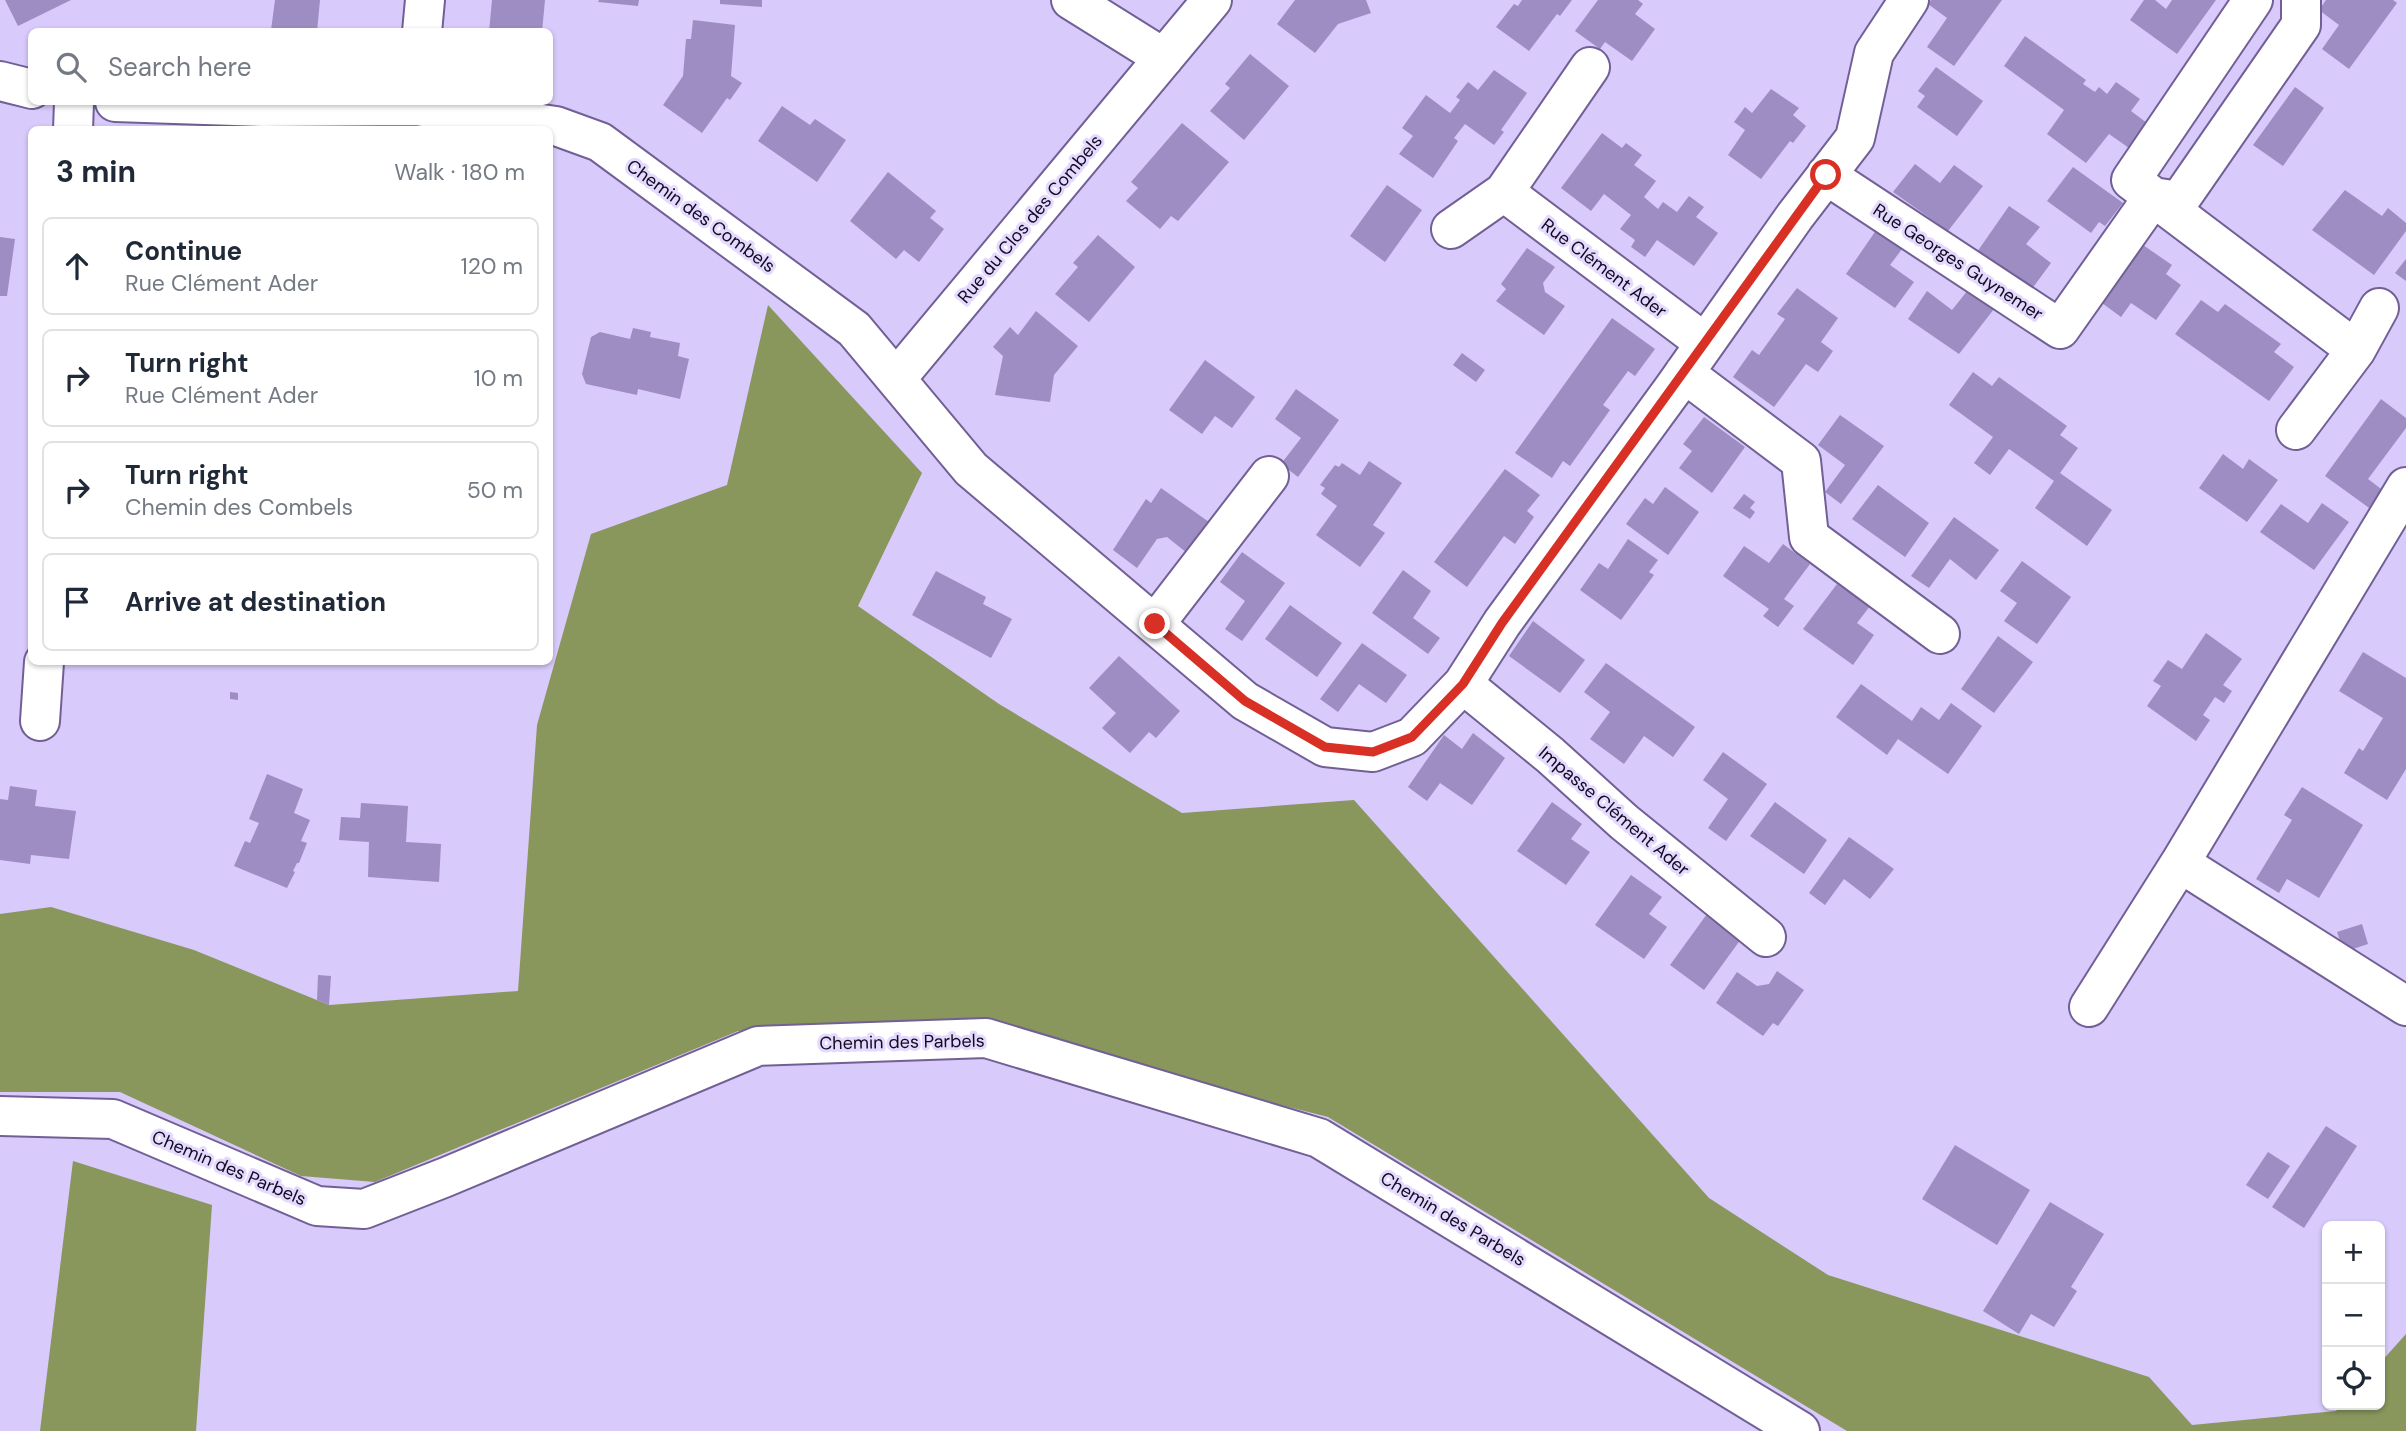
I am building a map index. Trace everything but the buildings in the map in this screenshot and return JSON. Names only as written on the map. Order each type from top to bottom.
[{"type":"street","points":[[422,28],[425,0]]},
{"type":"street","points":[[1071,0],[1164,58]]},
{"type":"street","name":"Rue du Clos des Combels","points":[[896,379],[1212,0]]},
{"type":"street","points":[[1463,684],[1502,623],[1795,216],[1856,138],[1874,53],[1909,0]]},
{"type":"street","points":[[2253,0],[2131,180],[2356,349]]},
{"type":"street","points":[[2153,197],[2179,201],[2301,25],[2301,0]]},
{"type":"street","points":[[1451,229],[1504,192],[1590,67]]},
{"type":"street","points":[[0,81],[28,88]]},
{"type":"street","points":[[73,126],[74,105]]},
{"type":"street","name":"Chemin des Combels","points":[[204,105],[365,105]]},
{"type":"street","name":"Chemin des Combels","points":[[422,105],[556,126],[600,142],[854,329],[971,469],[1245,701],[1325,747],[1373,752],[1412,737],[1463,684]]},
{"type":"street","name":"Rue Georges Guynemer","points":[[1826,175],[2060,329],[2153,197]]},
{"type":"street","name":"Rue Clément Ader","points":[[1504,192],[1695,358],[1801,461],[1809,537],[1940,634]]},
{"type":"street","points":[[2296,430],[2356,349],[2379,308]]},
{"type":"street","points":[[1155,624],[1269,476]]},
{"type":"street","points":[[2089,1007],[2180,863],[2406,487]]},
{"type":"street","points":[[40,721],[44,665]]},
{"type":"street","name":"Impasse Clément Ader","points":[[1463,684],[1550,755],[1624,822],[1766,937]]},
{"type":"street","points":[[2180,863],[2406,1006]]},
{"type":"street","name":"Chemin des Parbels","points":[[0,1116],[113,1119],[317,1206],[364,1209],[758,1046],[986,1038],[1319,1138],[1800,1431]]},
{"type":"green space","points":[[768,305],[922,473],[858,606],[999,704],[1182,813],[1354,800],[1709,1198],[1828,1275],[2149,1377],[2192,1425],[2337,1410],[2385,1410],[2385,1357],[2406,1334],[2406,1431],[1847,1431],[1328,1117],[956,1023],[738,1031],[375,1182],[301,1176],[120,1092],[0,1092],[0,914],[51,907],[194,950],[329,1005],[518,991],[537,725],[591,534],[727,485]]},
{"type":"green space","points":[[73,1161],[212,1205],[196,1431],[40,1431]]},
{"type":"route","points":[[1155,624],[1245,701],[1325,747],[1373,752],[1412,737],[1463,684],[1502,623],[1826,175]]}]
